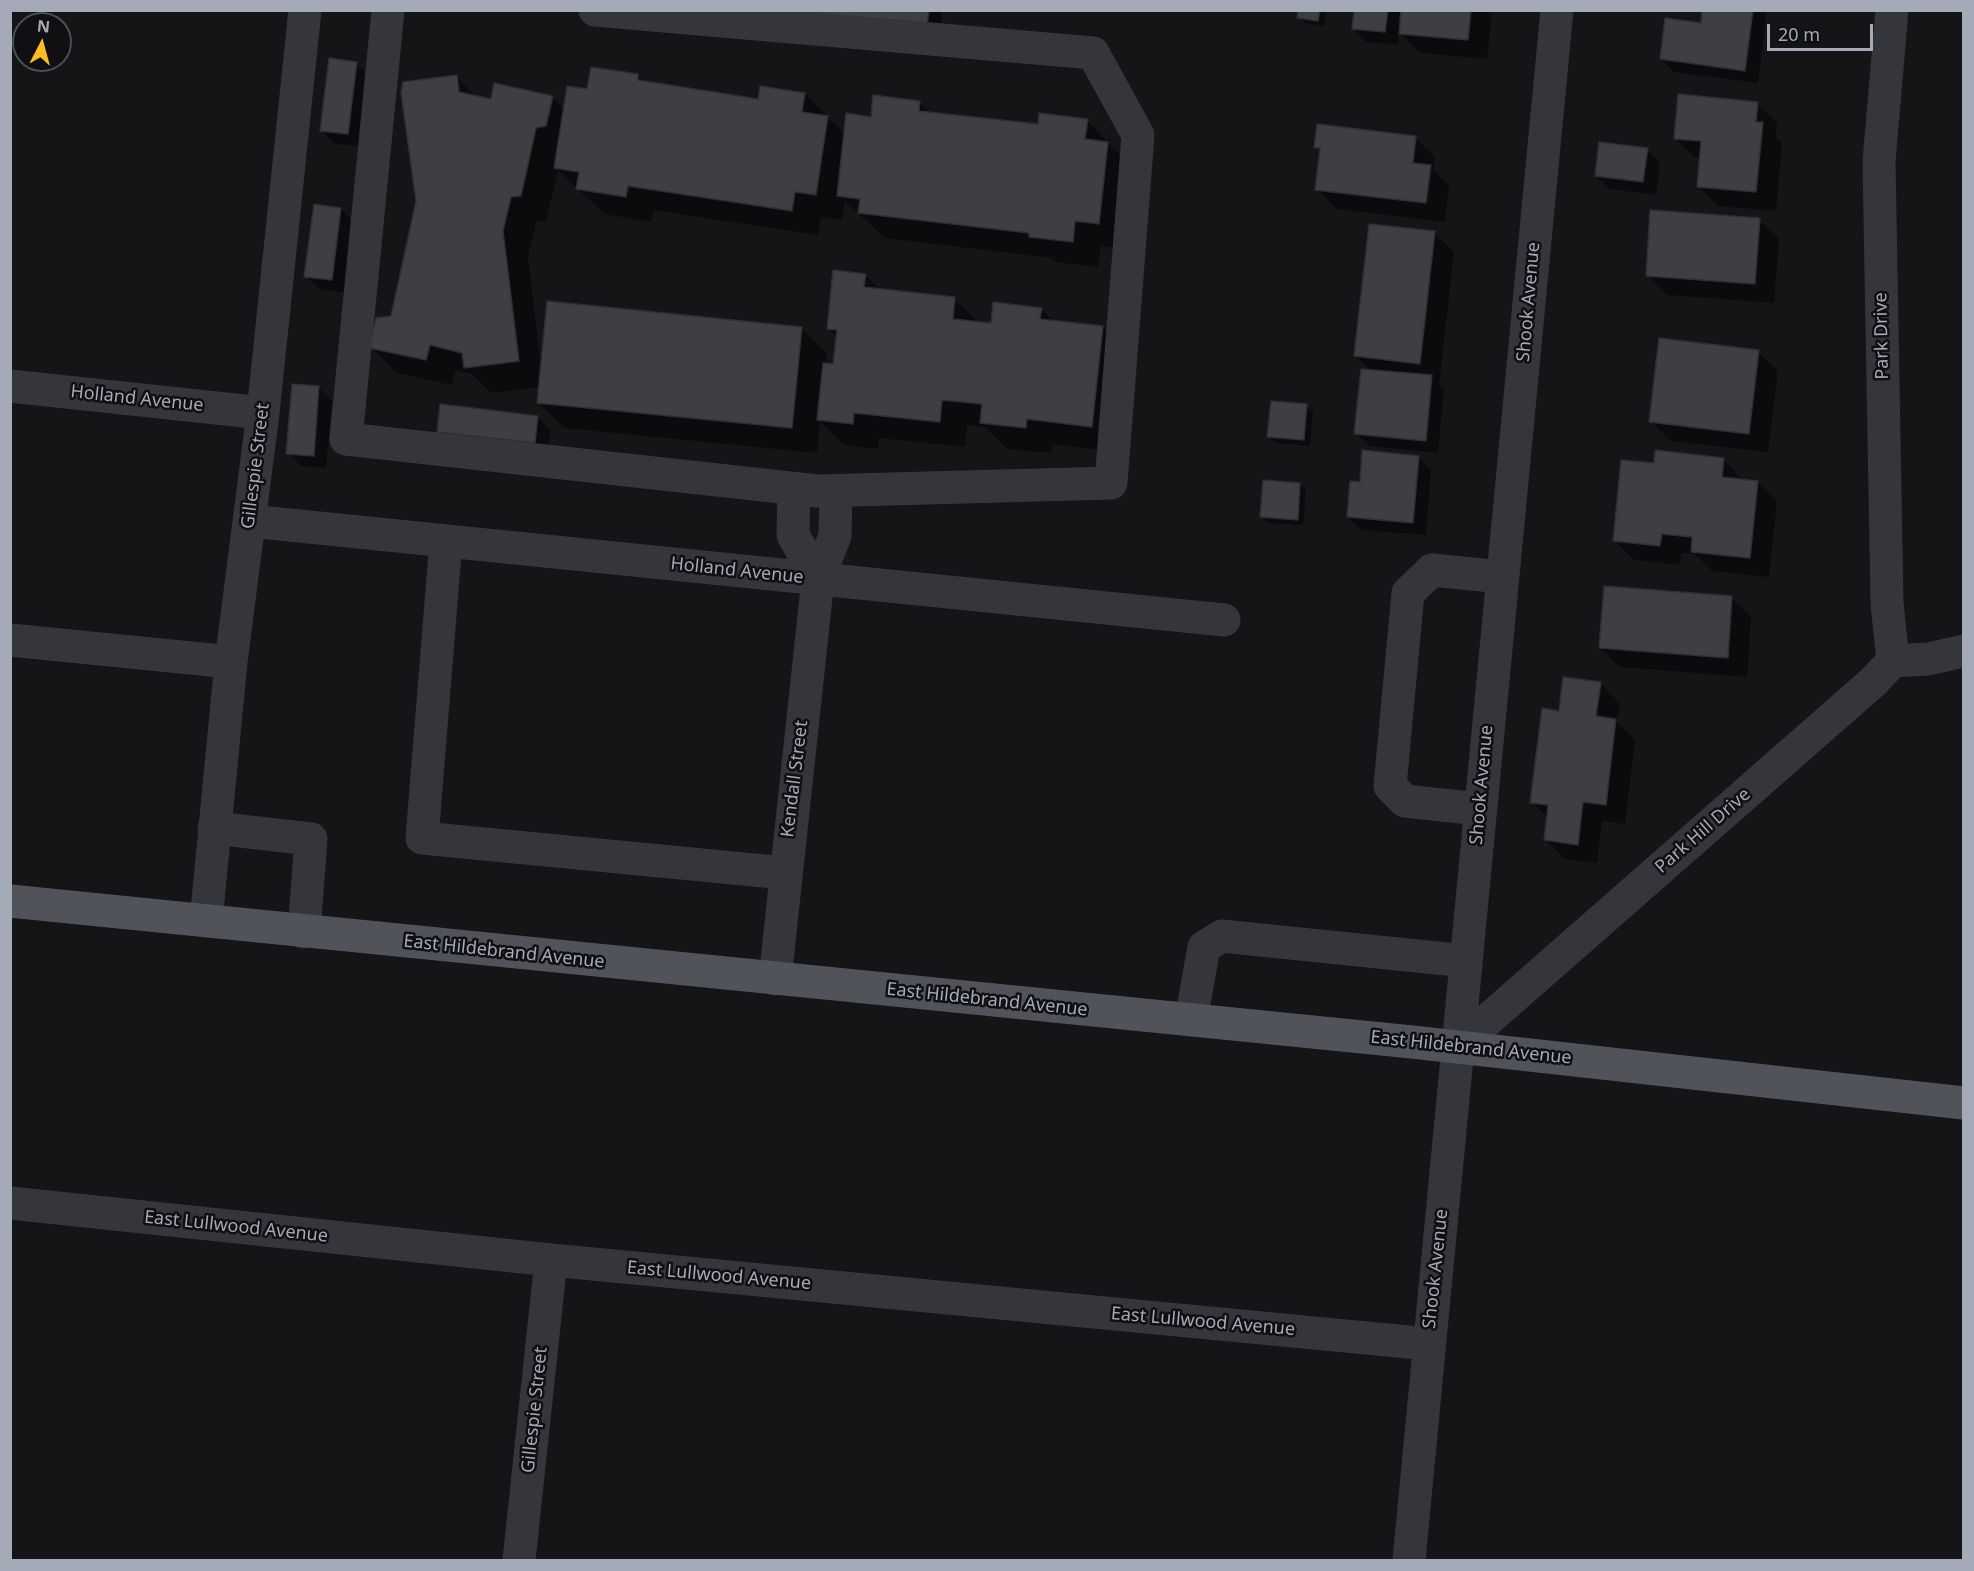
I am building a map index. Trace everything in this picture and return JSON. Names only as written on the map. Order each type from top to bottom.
[{"type":"main road","name":"East Hildebrand Avenue","points":[[10,901],[1458,1046],[1964,1102]]},
{"type":"street","name":"Gillespie Street","points":[[206,921],[231,662],[250,521],[305,10]]},
{"type":"street","points":[[388,10],[346,439],[794,489],[836,491],[1111,483],[1138,135],[1093,53],[595,10]]},
{"type":"street","name":"Shook Avenue","points":[[1409,1560],[1557,10]]},
{"type":"street","name":"Park Drive","points":[[1892,10],[1879,161],[1887,603],[1893,661]]},
{"type":"street","name":"Holland Avenue","points":[[10,386],[262,413]]},
{"type":"street","points":[[794,489],[793,535],[818,579]]},
{"type":"street","name":"Kendall Street","points":[[775,979],[818,579],[835,537],[836,491]]},
{"type":"street","name":"Holland Avenue","points":[[250,521],[1224,620]]},
{"type":"street","points":[[446,541],[422,838],[785,873]]},
{"type":"street","points":[[1479,809],[1405,801],[1390,786],[1408,593],[1432,570],[1502,577]]},
{"type":"street","points":[[10,640],[231,662]]},
{"type":"street","points":[[1893,661],[1928,658],[1964,651]]},
{"type":"street","name":"Park Hill Drive","points":[[1458,1046],[1873,682],[1893,661]]},
{"type":"street","points":[[214,828],[311,839],[304,932]]},
{"type":"street","points":[[1191,1020],[1204,947],[1222,936],[1466,961]]},
{"type":"street","name":"East Lullwood Avenue","points":[[10,1203],[551,1260],[1429,1344]]},
{"type":"street","name":"Gillespie Street","points":[[519,1560],[551,1260]]},
{"type":"building","points":[[788,10],[929,10],[927,26]]},
{"type":"building","points":[[1298,10],[1320,10],[1318,21],[1297,18]]},
{"type":"building","points":[[1354,10],[1388,10],[1385,32],[1352,29]]},
{"type":"building","points":[[1401,10],[1471,10],[1468,40],[1399,34]]},
{"type":"building","points":[[1702,10],[1753,10],[1745,71],[1660,59],[1665,18],[1701,23]]},
{"type":"building","points":[[329,58],[357,62],[348,134],[320,131]]},
{"type":"building","points":[[591,67],[638,74],[638,80],[758,99],[760,86],[805,93],[802,112],[828,116],[816,195],[795,192],[792,211],[628,186],[626,197],[576,189],[579,172],[554,168],[567,86],[587,89]]},
{"type":"building","points":[[457,75],[459,92],[491,99],[494,83],[553,96],[546,126],[536,128],[521,196],[511,197],[503,231],[519,361],[464,368],[462,353],[430,345],[426,360],[369,348],[376,318],[391,316],[416,201],[401,93],[403,82]]},
{"type":"building","points":[[1678,94],[1758,102],[1756,122],[1763,122],[1756,192],[1697,187],[1701,141],[1674,139]]},
{"type":"building","points":[[873,95],[920,101],[919,111],[1038,124],[1039,113],[1088,119],[1085,139],[1108,142],[1099,224],[1075,221],[1073,242],[1029,237],[1029,233],[858,213],[860,199],[837,196],[846,113],[871,117]]},
{"type":"building","points":[[1317,124],[1416,136],[1413,163],[1431,165],[1426,203],[1315,190],[1320,148],[1314,148]]},
{"type":"building","points":[[1599,142],[1648,148],[1643,182],[1595,176]]},
{"type":"building","points":[[314,204],[341,208],[332,280],[304,277]]},
{"type":"building","points":[[1650,210],[1760,218],[1755,284],[1646,276]]},
{"type":"building","points":[[1369,224],[1435,231],[1420,364],[1354,356]]},
{"type":"building","points":[[833,270],[866,274],[864,287],[955,297],[953,319],[991,323],[993,302],[1042,308],[1040,319],[1103,326],[1092,427],[1027,419],[1026,428],[980,423],[982,404],[942,400],[940,422],[854,413],[853,424],[817,420],[823,363],[833,364],[837,330],[827,329]]},
{"type":"building","points":[[547,301],[802,327],[792,428],[537,403]]},
{"type":"building","points":[[1659,338],[1759,350],[1749,434],[1649,422]]},
{"type":"building","points":[[1361,369],[1432,375],[1426,441],[1354,434]]},
{"type":"building","points":[[292,384],[319,386],[314,456],[286,454]]},
{"type":"building","points":[[1271,401],[1307,404],[1304,440],[1267,437]]},
{"type":"building","points":[[440,404],[538,416],[535,443],[437,432]]},
{"type":"building","points":[[1362,450],[1419,456],[1413,523],[1347,517],[1350,481],[1360,482]]},
{"type":"building","points":[[1655,450],[1724,458],[1722,477],[1758,481],[1750,558],[1691,552],[1692,537],[1662,534],[1660,546],[1613,541],[1621,460],[1654,463]]},
{"type":"building","points":[[1263,480],[1300,483],[1298,520],[1260,517]]},
{"type":"building","points":[[1604,586],[1732,596],[1728,658],[1599,648]]},
{"type":"building","points":[[1563,677],[1601,682],[1596,716],[1616,719],[1606,805],[1583,802],[1578,845],[1544,840],[1548,805],[1530,803],[1542,708],[1559,711]]}]
